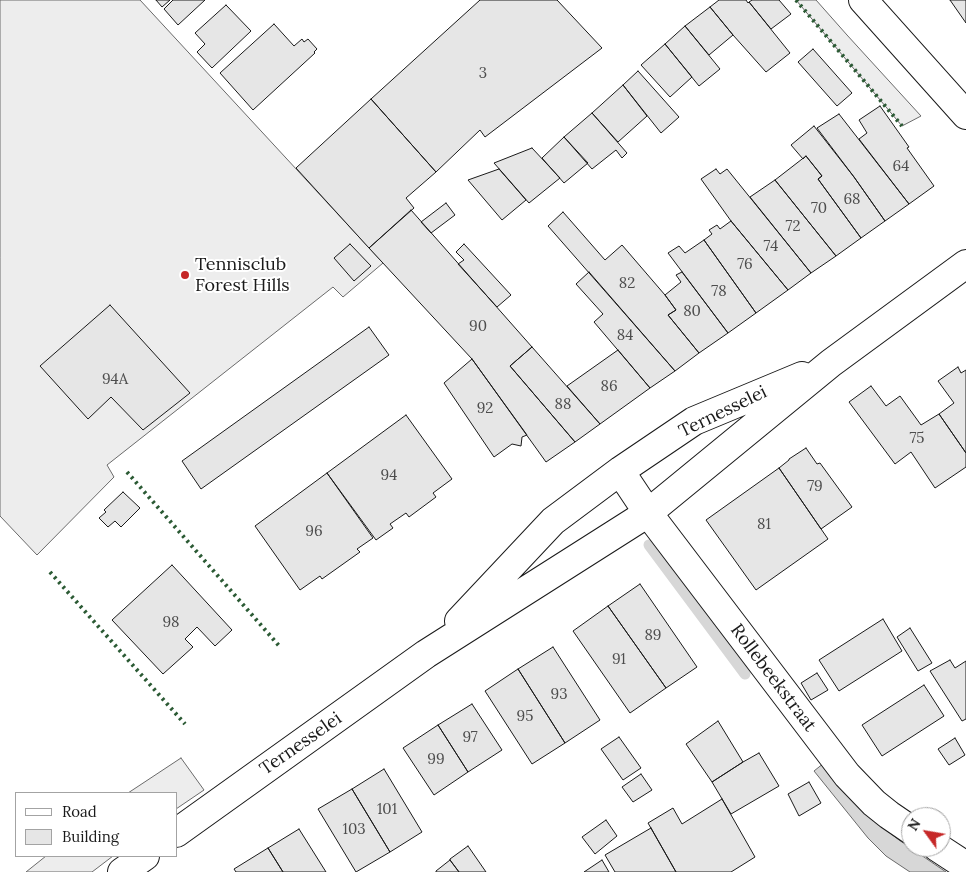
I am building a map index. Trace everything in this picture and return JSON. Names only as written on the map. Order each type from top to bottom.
[{"type":"street","points":[[863,0],[966,115]]},
{"type":"street","name":"Ternesselei","points":[[178,832],[426,654],[648,513],[831,363],[966,264]]},
{"type":"street","name":"Ternesselei","points":[[426,654],[484,596],[552,521],[620,471],[694,421],[831,363]]},
{"type":"street","points":[[620,471],[648,513]]},
{"type":"street","name":"Rollebeekstraat","points":[[648,513],[847,775],[874,803],[901,823]]},
{"type":"street","points":[[951,856],[966,866]]},
{"type":"street","points":[[122,872],[144,857]]},
{"type":"shaded area","name":"Tennisclub Forest Hills","points":[[0,0],[140,0],[383,263],[343,297],[333,287],[107,465],[114,477],[37,555],[0,516]]},
{"type":"shaded area","points":[[796,0],[816,0],[921,116],[902,126]]},
{"type":"shaded area","points":[[181,758],[204,790],[178,808],[178,792],[130,792]]},
{"type":"shaded area","points":[[824,763],[881,826],[901,841],[901,857],[924,857],[946,872],[910,872],[886,856],[868,838],[814,771]]},
{"type":"shaded area","points":[[45,857],[112,857],[92,872],[26,872]]},
{"type":"building","points":[[156,0],[170,0],[162,7]]},
{"type":"building","points":[[173,0],[205,0],[178,25],[164,9]]},
{"type":"building","points":[[480,0],[557,0],[602,48],[485,137],[480,130],[436,172],[371,99]]},
{"type":"building","points":[[719,0],[746,0],[749,2],[790,53],[766,72],[710,7]]},
{"type":"building","points":[[752,0],[779,0],[791,14],[771,29],[749,2]]},
{"type":"building","points":[[950,0],[966,0],[966,23]]},
{"type":"building","points":[[226,5],[251,31],[212,68],[197,52],[205,44],[195,33]]},
{"type":"building","points":[[710,7],[733,35],[709,55],[685,26]]},
{"type":"building","points":[[274,24],[294,46],[302,39],[304,42],[308,39],[317,49],[315,53],[253,110],[220,73]]},
{"type":"building","points":[[685,26],[720,69],[699,86],[665,44]]},
{"type":"building","points":[[665,44],[692,77],[670,97],[641,65]]},
{"type":"building","points":[[813,49],[852,93],[837,106],[798,62]]},
{"type":"building","points":[[638,71],[679,117],[661,133],[623,85]]},
{"type":"building","points":[[623,85],[647,116],[618,142],[592,113]]},
{"type":"building","points":[[371,99],[436,172],[406,198],[414,208],[369,248],[296,168]]},
{"type":"building","points":[[880,106],[934,186],[909,204],[859,139],[867,133],[859,120]]},
{"type":"building","points":[[592,113],[627,153],[622,158],[616,150],[592,169],[564,137]]},
{"type":"building","points":[[839,114],[909,204],[885,221],[817,128]]},
{"type":"building","points":[[814,126],[854,177],[885,221],[861,238],[818,179],[822,176],[806,156],[803,159],[791,145]]},
{"type":"building","points":[[564,137],[588,163],[564,183],[542,158]]},
{"type":"building","points":[[532,148],[560,178],[529,203],[494,163]]},
{"type":"building","points":[[806,156],[822,176],[818,179],[861,238],[836,256],[775,180]]},
{"type":"building","points":[[499,169],[526,200],[502,220],[468,180]]},
{"type":"building","points":[[716,169],[720,174],[727,169],[811,273],[788,290],[731,221],[701,179]]},
{"type":"building","points":[[775,180],[836,256],[811,273],[750,197]]},
{"type":"building","points":[[446,203],[455,215],[431,233],[421,222]]},
{"type":"building","points":[[411,210],[532,347],[510,366],[575,442],[546,462],[472,359],[369,248]]},
{"type":"building","points":[[563,212],[605,260],[622,245],[676,310],[668,315],[699,353],[675,371],[548,226]]},
{"type":"building","points":[[731,221],[788,290],[756,313],[704,240],[712,234],[709,230],[717,225],[720,229]]},
{"type":"building","points":[[704,240],[756,313],[728,333],[668,253],[679,246],[685,253]]},
{"type":"building","points":[[350,244],[371,266],[354,281],[334,258]]},
{"type":"building","points":[[464,244],[511,295],[497,307],[458,264],[464,260],[456,252]]},
{"type":"building","points":[[589,272],[675,371],[650,388],[594,322],[603,314],[576,284]]},
{"type":"building","points":[[682,272],[728,333],[699,353],[668,315],[676,310],[665,295],[681,282],[676,275]]},
{"type":"building","points":[[110,305],[190,393],[143,430],[111,397],[88,419],[40,366]]},
{"type":"building","points":[[369,327],[389,355],[201,489],[182,461]]},
{"type":"building","points":[[532,347],[600,424],[575,442],[510,366]]},
{"type":"building","points":[[618,350],[650,388],[600,424],[567,386]]},
{"type":"building","points":[[472,359],[527,435],[522,437],[521,446],[512,444],[494,457],[444,383]]},
{"type":"building","points":[[958,367],[961,373],[966,370],[966,453],[939,414],[954,403],[938,381]]},
{"type":"building","points":[[871,386],[886,406],[900,396],[921,425],[939,414],[966,453],[966,467],[935,488],[911,452],[895,464],[849,402]]},
{"type":"building","points":[[406,415],[452,479],[433,493],[436,497],[409,517],[406,513],[390,524],[393,528],[376,540],[327,473]]},
{"type":"building","points":[[806,448],[817,464],[820,463],[852,507],[821,529],[779,468]]},
{"type":"building","points":[[779,468],[828,539],[756,590],[706,520]]},
{"type":"building","points":[[327,473],[373,538],[357,549],[360,552],[322,579],[320,576],[300,590],[255,526]]},
{"type":"building","points":[[123,492],[140,508],[121,527],[115,521],[108,527],[99,518],[106,512],[104,510]]},
{"type":"building","points":[[172,565],[232,630],[215,646],[197,627],[185,639],[193,647],[163,674],[112,620]]},
{"type":"building","points":[[640,584],[697,667],[666,688],[608,606]]},
{"type":"building","points":[[608,606],[666,688],[630,713],[573,631]]},
{"type":"building","points":[[883,619],[902,651],[839,691],[819,660]]},
{"type":"building","points":[[910,628],[932,663],[918,671],[897,637]]},
{"type":"building","points":[[553,647],[600,720],[565,743],[518,669]]},
{"type":"building","points":[[950,660],[955,668],[966,661],[966,719],[962,721],[930,671]]},
{"type":"building","points":[[518,669],[565,743],[532,764],[485,691]]},
{"type":"building","points":[[817,673],[828,690],[811,700],[801,683]]},
{"type":"building","points":[[924,685],[944,716],[882,756],[862,725]]},
{"type":"building","points":[[472,704],[502,750],[468,772],[438,725]]},
{"type":"building","points":[[718,721],[743,762],[712,782],[686,744]]},
{"type":"building","points":[[438,725],[468,772],[434,795],[403,748]]},
{"type":"building","points":[[619,737],[641,768],[623,780],[601,749]]},
{"type":"building","points":[[955,738],[965,755],[949,765],[938,749]]},
{"type":"building","points":[[759,753],[779,786],[731,814],[712,782]]},
{"type":"building","points":[[384,769],[422,832],[390,852],[352,789]]},
{"type":"building","points":[[641,774],[652,790],[633,802],[622,787]]},
{"type":"building","points":[[809,782],[821,803],[799,816],[788,794]]},
{"type":"building","points":[[352,789],[390,852],[356,872],[318,809]]},
{"type":"building","points":[[722,799],[755,857],[731,872],[676,872],[648,823],[673,808],[682,824]]},
{"type":"building","points":[[606,820],[617,836],[595,854],[582,837]]},
{"type":"building","points":[[651,828],[676,872],[615,872],[605,855]]},
{"type":"building","points":[[299,829],[326,872],[283,872],[268,848]]},
{"type":"building","points":[[468,846],[486,872],[459,872],[450,860]]},
{"type":"building","points":[[268,848],[283,872],[236,872],[234,869]]},
{"type":"building","points":[[450,860],[459,872],[436,872],[436,871]]},
{"type":"building","points":[[602,860],[609,872],[584,872]]},
{"type":"waterway","points":[[649,545],[745,674]]},
{"type":"hedge","points":[[796,0],[902,126]]},
{"type":"hedge","points":[[127,472],[281,648]]},
{"type":"hedge","points":[[50,572],[185,724]]},
{"type":"place","name":"Tennisclub Forest Hills","points":[[185,275]]}]
